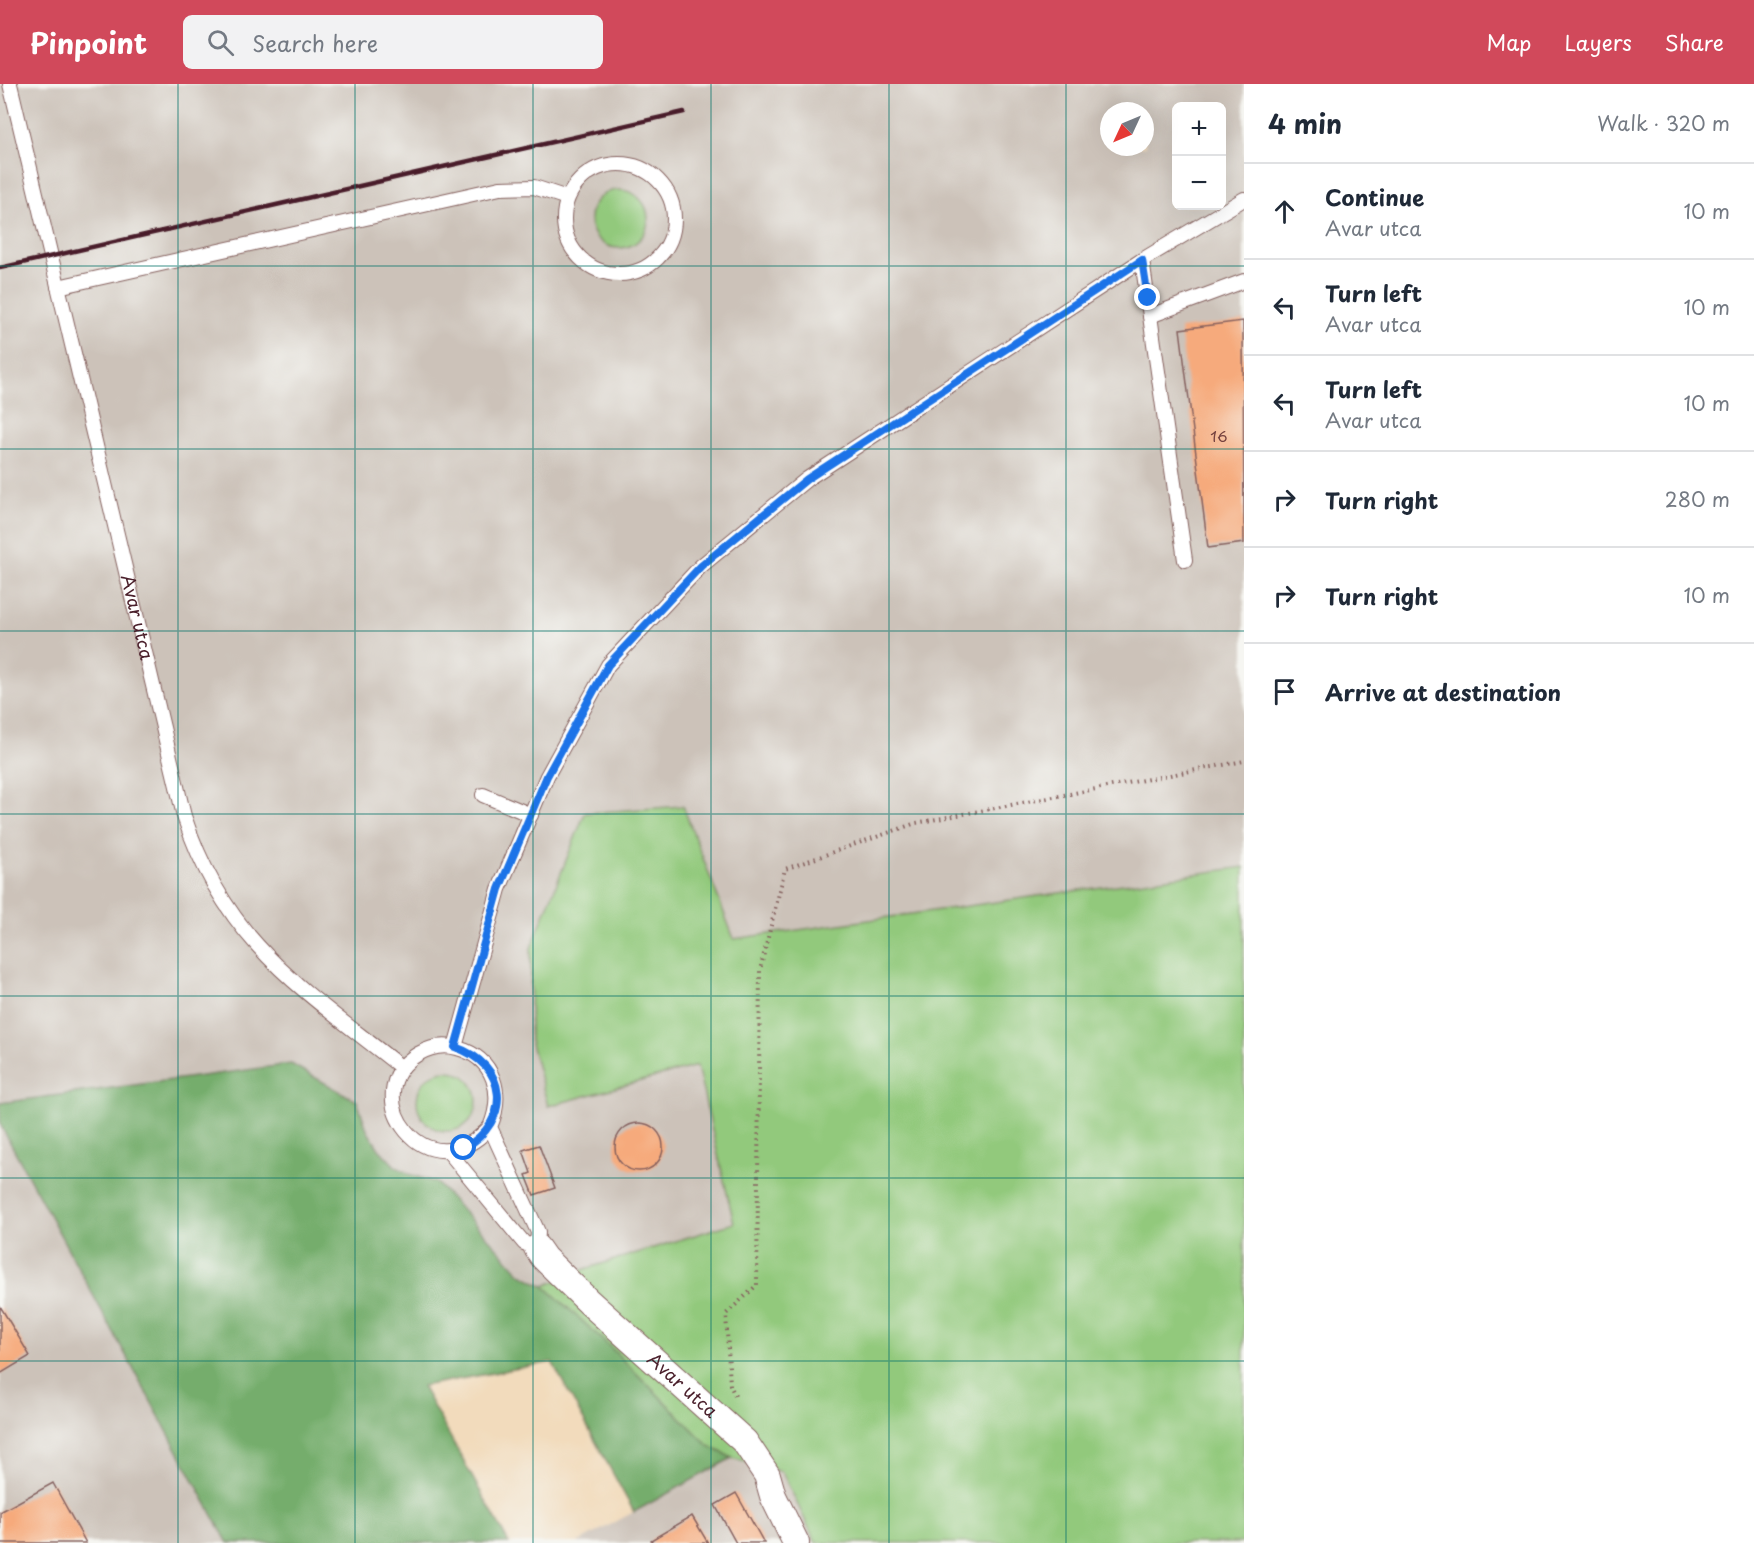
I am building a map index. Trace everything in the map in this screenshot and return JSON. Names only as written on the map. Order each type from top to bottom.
[{"type":"street","name":"Avar utca","points":[[537,1248],[544,1258],[589,1302],[745,1442],[767,1474],[773,1496],[796,1543]]},
{"type":"lane","name":"Avar utca","points":[[10,84],[184,816],[203,869],[234,920],[270,962],[402,1068]]},
{"type":"lane","points":[[626,164],[644,170],[659,181],[669,196],[674,213],[673,231],[666,248],[647,267],[621,275],[603,272],[587,264],[574,251],[566,235],[564,216],[567,198],[577,183],[591,171],[608,165],[626,164]]},
{"type":"lane","points":[[58,287],[500,188],[534,187],[567,198]]},
{"type":"lane","points":[[455,1047],[499,889],[547,776],[608,665],[701,566],[807,479],[1142,260],[1244,199]]},
{"type":"lane","points":[[1142,260],[1185,560]]},
{"type":"lane","points":[[1150,316],[1244,281]]},
{"type":"lane","points":[[483,795],[531,815]]},
{"type":"lane","points":[[440,1046],[455,1047],[471,1053],[485,1063],[494,1077],[498,1094],[497,1112],[490,1127],[471,1144],[448,1151],[431,1149],[416,1142],[404,1131],[396,1116],[393,1100],[395,1084],[402,1068],[412,1058],[426,1050],[440,1046]]},
{"type":"lane","points":[[490,1127],[538,1232],[537,1248]]},
{"type":"lane","name":"Avar utca","points":[[448,1151],[524,1243],[537,1248]]},
{"type":"path","points":[[738,1405],[730,1385],[726,1314],[758,1285],[760,970],[785,869],[916,823],[1244,761]]},
{"type":"shaded area","points":[[0,84],[1244,84],[1244,867],[734,939],[683,806],[548,1106],[697,1066],[734,1223],[585,1269],[544,1286],[521,1274],[437,1183],[409,1174],[395,1166],[379,1149],[368,1132],[357,1100],[0,1103]]},
{"type":"shaded area","points":[[0,1124],[228,1543],[0,1543]]},
{"type":"shaded area","points":[[732,1458],[782,1472],[816,1543],[577,1543]]},
{"type":"green space","points":[[613,190],[625,190],[640,198],[648,213],[648,225],[640,240],[625,248],[613,248],[598,240],[590,225],[590,213],[598,198]]},
{"type":"green space","points":[[683,806],[734,939],[1244,867],[1244,1543],[816,1543],[782,1472],[732,1458],[709,1446],[603,1340],[544,1286],[585,1269],[734,1223],[697,1066],[548,1106],[530,1040],[531,948],[585,813]]},
{"type":"green space","points":[[291,1064],[357,1101],[368,1132],[379,1149],[395,1166],[409,1174],[437,1183],[521,1274],[544,1286],[603,1340],[709,1446],[732,1458],[634,1512],[552,1362],[422,1386],[509,1543],[228,1543],[0,1124],[0,1103]]},
{"type":"green space","points":[[441,1071],[453,1071],[464,1076],[472,1084],[477,1101],[475,1113],[464,1126],[453,1131],[441,1131],[430,1126],[422,1118],[417,1107],[417,1095],[422,1084],[430,1076]]},
{"type":"building","points":[[1243,321],[1244,543],[1208,548],[1180,329]]},
{"type":"building","points":[[634,1123],[644,1123],[659,1133],[663,1147],[662,1156],[653,1167],[644,1171],[634,1171],[619,1161],[615,1152],[615,1142],[625,1127]]},
{"type":"building","points":[[539,1145],[555,1188],[534,1195],[526,1175],[531,1173],[523,1150]]},
{"type":"building","points":[[0,1306],[30,1356],[0,1374]]},
{"type":"building","points":[[53,1483],[86,1543],[0,1543],[0,1512]]},
{"type":"building","points":[[736,1493],[764,1543],[736,1543],[715,1505]]},
{"type":"building","points":[[692,1516],[708,1543],[653,1543],[651,1540]]},
{"type":"railway","points":[[0,268],[684,112]]},
{"type":"route","points":[[464,1148],[478,1140],[490,1127],[497,1112],[498,1094],[494,1077],[485,1063],[471,1053],[455,1047],[499,889],[547,776],[608,665],[701,566],[807,479],[1142,260],[1148,298]]}]
